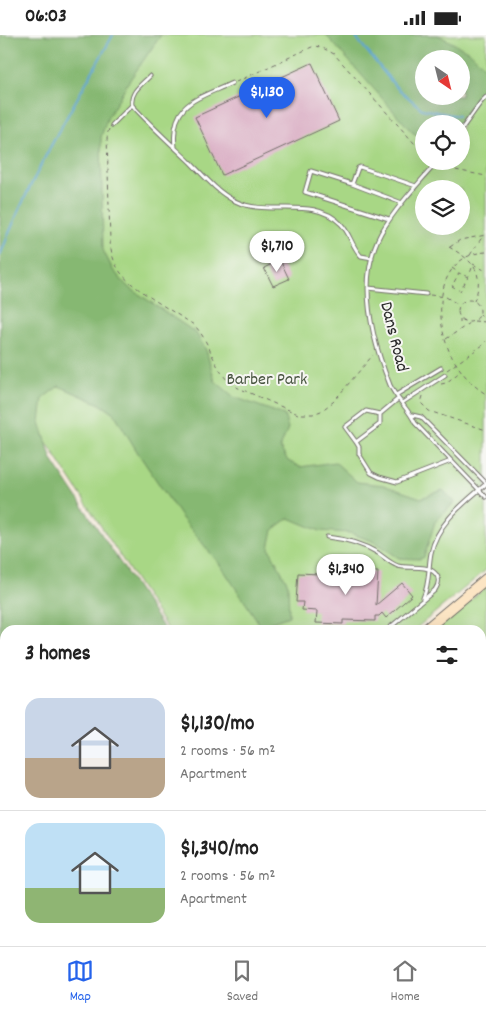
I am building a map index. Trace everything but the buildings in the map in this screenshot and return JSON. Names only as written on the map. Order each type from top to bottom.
[{"type":"main road","points":[[431,625],[486,579]]},
{"type":"lane","points":[[112,125],[132,105],[134,92],[150,76]]},
{"type":"lane","points":[[175,147],[174,130],[176,121],[185,106],[232,83]]},
{"type":"lane","points":[[470,118],[486,97]]},
{"type":"lane","points":[[132,105],[229,198],[249,207],[268,209],[307,208],[327,214],[342,224],[361,256],[372,258]]},
{"type":"lane","points":[[352,184],[360,167],[415,187]]},
{"type":"lane","name":"Dans Road","points":[[422,180],[430,170]]},
{"type":"lane","points":[[390,219],[304,191],[311,171],[402,203]]},
{"type":"lane","name":"Dans Road","points":[[415,188],[390,219],[380,235],[372,258],[368,288],[369,310],[383,366],[397,397],[412,415],[415,423],[486,497]]},
{"type":"lane","points":[[368,288],[425,295]]},
{"type":"lane","points":[[356,442],[380,424],[380,414],[397,397],[441,368]]},
{"type":"lane","points":[[402,403],[444,374]]},
{"type":"lane","points":[[380,414],[366,411],[345,427],[359,447],[359,454],[371,473],[397,482],[452,461]]},
{"type":"lane","name":"Dans Road","points":[[412,415],[422,417],[486,483]]},
{"type":"lane","points":[[422,599],[427,590],[434,541],[441,528],[486,483]]},
{"type":"lane","points":[[327,537],[365,546],[380,554],[390,563],[399,566],[429,569],[436,573],[438,578],[436,590],[422,599],[393,625]]},
{"type":"path","points":[[232,83],[314,46],[320,47],[334,54],[415,143]]},
{"type":"path","points":[[112,125],[107,135],[110,241],[113,258],[121,273],[132,284],[194,325],[200,331],[209,345],[219,371],[227,381],[234,386],[298,414],[313,414],[321,411],[333,402],[378,348]]},
{"type":"path","points":[[458,170],[486,176]]},
{"type":"path","points":[[485,235],[460,240],[449,247],[486,271]]},
{"type":"path","points":[[470,255],[485,235]]},
{"type":"path","points":[[486,252],[470,255],[458,261],[445,282],[442,296],[442,323],[452,356],[472,383],[486,393]]},
{"type":"path","points":[[445,282],[460,291],[473,264]]},
{"type":"path","points":[[473,264],[477,273],[478,284],[474,301]]},
{"type":"path","points":[[452,268],[468,277]]},
{"type":"path","points":[[452,286],[459,273]]},
{"type":"path","points":[[425,295],[442,296],[460,305]]},
{"type":"path","points":[[460,329],[458,311],[460,305],[467,300],[474,301],[479,306],[480,313],[486,322]]},
{"type":"path","points":[[474,321],[480,313]]},
{"type":"path","points":[[460,318],[470,322]]},
{"type":"path","points":[[446,339],[470,322],[486,322]]},
{"type":"path","points":[[444,374],[486,341]]},
{"type":"path","points":[[440,384],[446,383],[462,371]]},
{"type":"path","points":[[424,395],[422,403],[430,411],[486,430]]},
{"type":"green space","points":[[0,35],[161,35],[127,84],[107,119],[101,137],[103,250],[113,270],[127,286],[196,333],[206,350],[215,381],[234,397],[284,415],[288,428],[280,448],[288,461],[300,467],[335,462],[357,482],[383,485],[421,498],[443,490],[455,502],[435,522],[424,557],[420,559],[399,558],[375,542],[350,533],[320,531],[289,518],[273,530],[269,548],[288,584],[289,616],[260,625],[221,566],[181,517],[114,413],[100,404],[59,386],[43,398],[40,422],[52,460],[162,625],[0,625]]},
{"type":"green space","name":"Barber Park","points":[[141,35],[486,35],[486,570],[420,625],[165,625],[0,370],[0,330],[66,206]]},
{"type":"green space","points":[[326,35],[438,35],[466,50],[415,50],[415,105],[470,105],[470,52],[486,68],[486,83],[465,115],[415,115],[415,134]]},
{"type":"green space","points":[[486,587],[486,625],[441,625]]},
{"type":"waterway","points":[[0,256],[38,171],[113,35]]},
{"type":"waterway","points":[[354,35],[396,87],[422,109],[453,115]]}]
